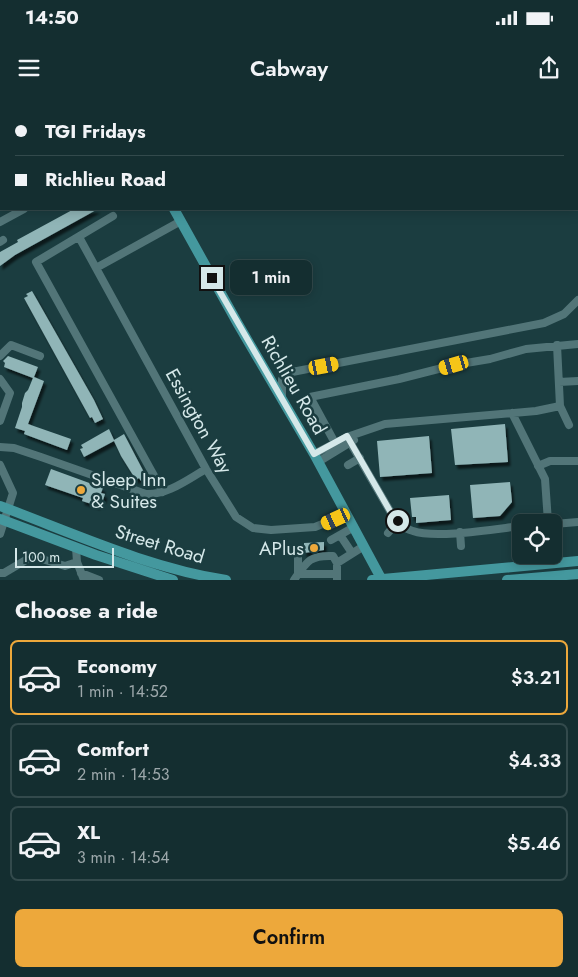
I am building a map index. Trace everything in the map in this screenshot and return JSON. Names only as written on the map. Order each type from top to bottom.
[{"type":"main road","name":"Richlieu Road","points":[[175,210],[316,458],[364,546],[379,579]]},
{"type":"main road","name":"Street Road","points":[[4,508],[118,551],[202,576],[226,580]]},
{"type":"main road","name":"Street Road","points":[[2,520],[76,548],[173,580]]},
{"type":"main road","points":[[562,560],[578,561]]},
{"type":"main road","points":[[379,579],[512,563]]},
{"type":"main road","points":[[530,578],[542,572],[546,564]]},
{"type":"main road","points":[[139,570],[153,580]]},
{"type":"main road","points":[[507,580],[576,576]]},
{"type":"street","points":[[0,222],[22,210]]},
{"type":"street","points":[[113,216],[36,262],[164,492]]},
{"type":"street","points":[[96,268],[181,221]]},
{"type":"street","name":"Essington Way","points":[[79,237],[206,469],[236,517],[253,528],[271,530],[315,527],[346,514]]},
{"type":"street","points":[[282,399],[282,379],[287,373],[544,323],[564,314],[578,300]]},
{"type":"street","points":[[335,443],[310,397],[526,350],[578,344]]},
{"type":"street","points":[[0,356],[11,345],[40,356]]},
{"type":"street","points":[[557,345],[560,406],[569,425]]},
{"type":"street","points":[[0,379],[10,393],[0,421]]},
{"type":"street","points":[[559,382],[578,381]]},
{"type":"street","points":[[316,458],[370,429],[397,422],[512,413],[560,406]]},
{"type":"street","points":[[512,413],[545,479],[547,514]]},
{"type":"street","points":[[316,458],[335,443],[349,440]]},
{"type":"street","points":[[349,440],[390,511],[407,529],[426,534],[512,527]]},
{"type":"street","points":[[0,447],[14,448],[141,494],[164,492],[206,469]]},
{"type":"street","points":[[348,465],[360,458]]},
{"type":"street","points":[[538,466],[550,461],[578,461]]},
{"type":"street","points":[[0,465],[12,490],[12,498],[4,508],[0,534]]},
{"type":"street","points":[[388,533],[398,521]]},
{"type":"street","points":[[562,523],[578,522]]},
{"type":"street","points":[[331,540],[354,527]]},
{"type":"street","points":[[460,532],[461,546]]},
{"type":"street","points":[[340,536],[352,553]]},
{"type":"street","points":[[337,563],[364,546]]},
{"type":"street","points":[[76,548],[77,562],[83,577],[99,580]]},
{"type":"street","points":[[296,577],[298,551]]},
{"type":"street","points":[[320,556],[333,556],[337,563],[337,577],[296,577],[308,560],[320,556]]},
{"type":"street","points":[[4,575],[31,557]]},
{"type":"street","points":[[42,559],[65,566],[77,562]]},
{"type":"building","points":[[72,210],[96,210],[15,255],[0,266],[0,252],[18,242],[17,240]]},
{"type":"building","points":[[32,291],[103,419],[95,423],[92,417],[90,418],[24,298],[28,296],[26,294]]},
{"type":"building","points":[[8,356],[38,367],[34,377],[44,381],[28,424],[71,439],[67,450],[24,434],[25,431],[15,428],[25,393],[33,378],[4,367],[5,363],[3,361]]},
{"type":"building","points":[[505,424],[508,462],[455,465],[451,429]]},
{"type":"building","points":[[109,429],[114,440],[124,434],[147,478],[141,481],[139,478],[136,480],[114,441],[84,457],[80,449],[83,448],[81,445]]},
{"type":"building","points":[[429,436],[432,473],[380,477],[377,441]]},
{"type":"building","name":"Sleep Inn & Suites","points":[[51,469],[103,488],[101,493],[105,494],[103,500],[100,499],[98,506],[82,501],[83,498],[45,485]]},
{"type":"building","points":[[510,482],[512,502],[500,516],[473,518],[470,485]]},
{"type":"building","points":[[449,495],[451,520],[416,523],[416,517],[412,517],[410,498]]},
{"type":"building","name":"APlus","points":[[324,542],[324,550],[304,553],[304,543]]},
{"type":"place","name":"Sleep Inn & Suites","points":[[81,490]]},
{"type":"place","name":"APlus","points":[[314,548]]},
{"type":"route","points":[[212,278],[314,454],[347,436],[390,511],[398,521]]}]
